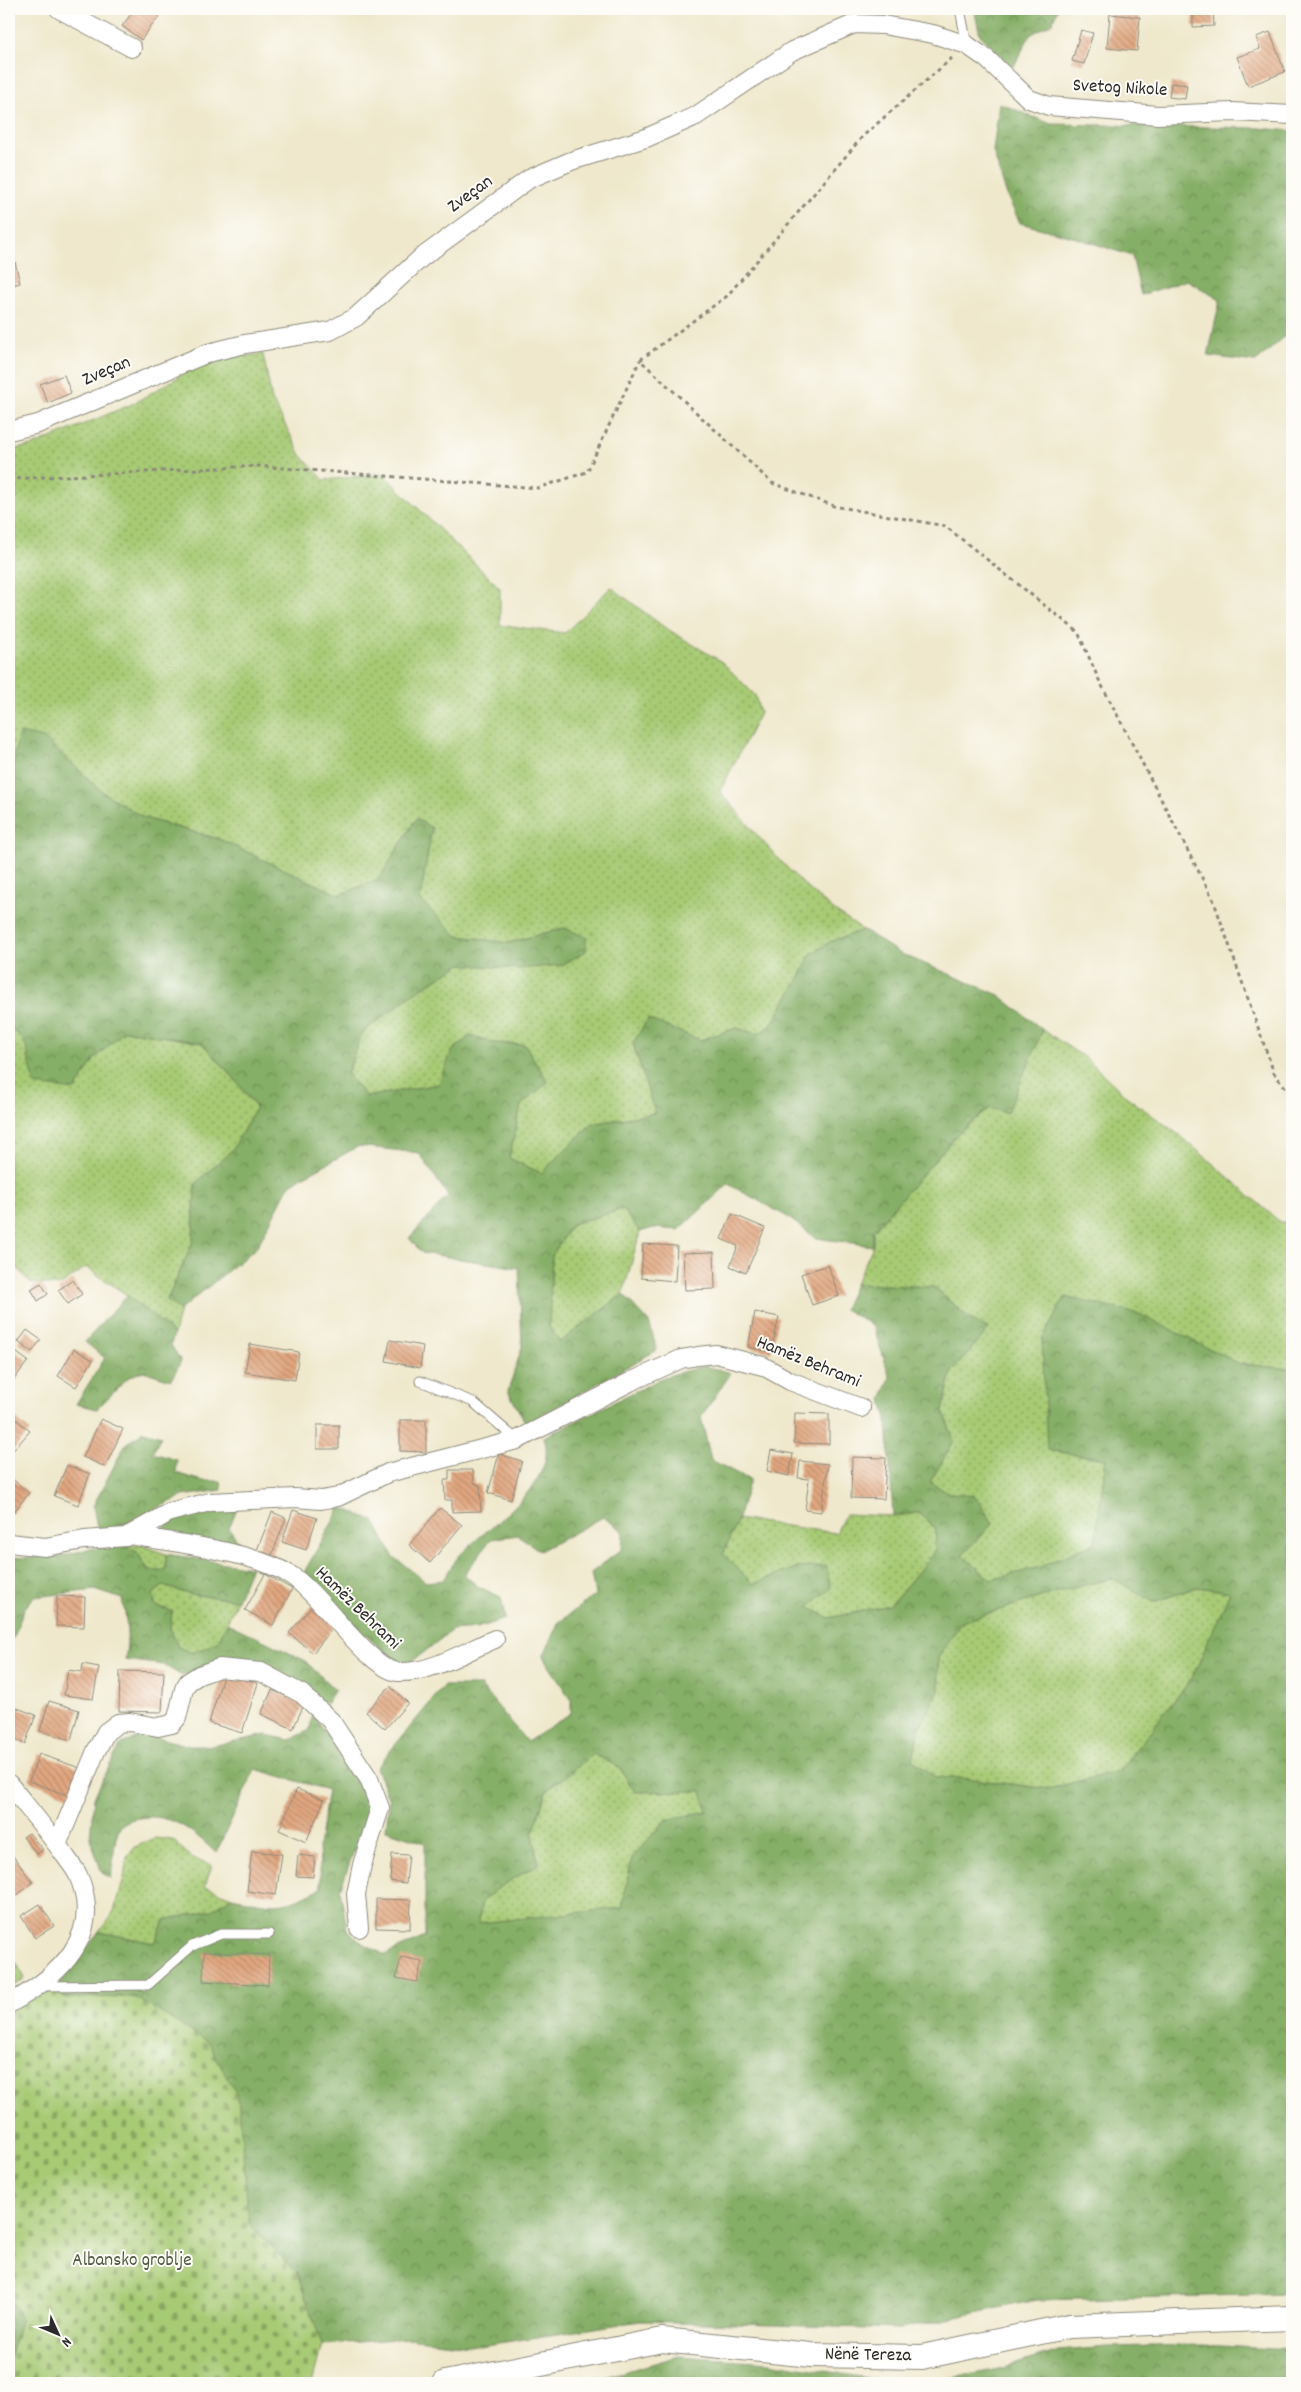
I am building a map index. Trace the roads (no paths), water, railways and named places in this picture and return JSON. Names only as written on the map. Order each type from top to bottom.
[{"type":"main road","name":"Nënë Tereza","points":[[445,2383],[662,2340],[811,2355],[922,2357],[1069,2326],[1292,2318]]},
{"type":"street","points":[[59,9],[132,48]]},
{"type":"street","name":"Zveçan","points":[[9,431],[38,424],[208,354],[245,344],[330,331],[356,317],[421,258],[529,179],[571,162],[646,138],[696,116],[792,51],[854,24],[883,25],[933,34],[967,45]]},
{"type":"street","name":"Svetog Nikole","points":[[967,45],[986,59],[1029,99],[1049,106],[1158,114],[1232,112],[1292,115]]},
{"type":"street","name":"Hamëz Behrami","points":[[129,1535],[170,1512],[210,1502],[295,1498],[321,1500],[338,1497],[388,1473],[517,1440],[630,1382],[681,1359],[698,1356],[716,1354],[763,1366],[790,1381],[861,1408]]},
{"type":"street","name":"Hamëz Behrami","points":[[9,1543],[45,1547],[129,1535],[213,1549],[268,1565],[292,1576],[324,1605],[372,1658],[383,1667],[396,1672],[410,1671],[437,1664],[495,1639]]},
{"type":"street","points":[[57,1845],[96,1750],[106,1732],[118,1723],[130,1722],[158,1726],[172,1724],[177,1718],[184,1689],[188,1682],[199,1675],[219,1668],[261,1672],[302,1694],[331,1721],[369,1779],[380,1808],[362,1865],[356,1894],[359,1928]]},
{"type":"street","points":[[9,2004],[36,1986],[71,1955],[82,1936],[86,1920],[84,1895],[77,1874],[57,1845],[10,1787]]},
{"type":"lane","points":[[960,9],[967,45]]},
{"type":"lane","points":[[420,1381],[474,1402],[517,1440]]},
{"type":"lane","points":[[36,1986],[148,1985],[192,1946],[220,1934],[269,1934]]},
{"type":"park label","name":"Albansko groblje","points":[[132,2261]]}]
